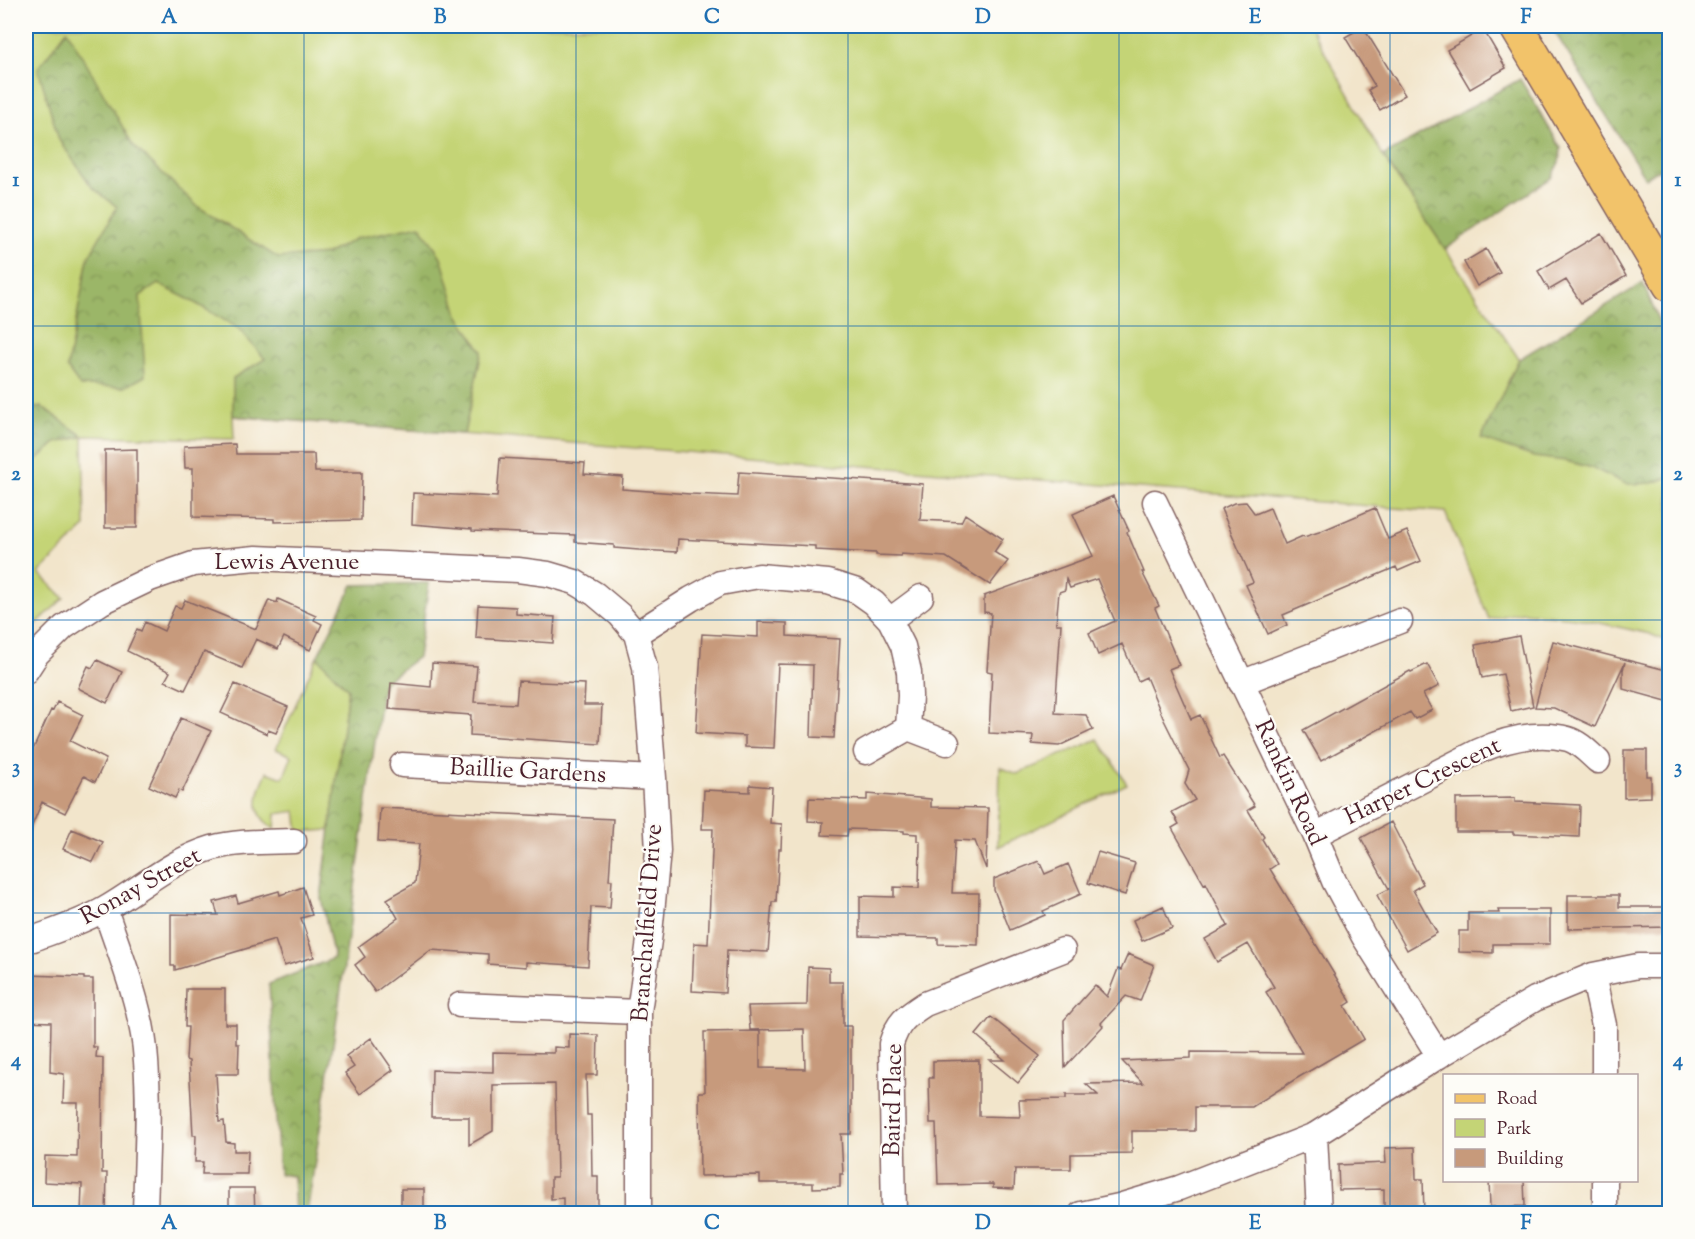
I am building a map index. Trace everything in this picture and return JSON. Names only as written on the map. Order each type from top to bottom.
[{"type":"main road","points":[[1516,26],[1670,285]]},
{"type":"street","name":"Rankin Road","points":[[1155,502],[1315,835],[1334,881],[1364,937],[1438,1056]]},
{"type":"street","name":"Lewis Avenue","points":[[26,671],[37,654],[64,627],[102,602],[150,579],[193,564],[256,558],[518,570],[548,574]]},
{"type":"street","name":"Branchalfield Drive","points":[[548,574],[574,582],[595,594],[620,615],[636,634],[645,667],[658,850],[639,1012],[639,1214]]},
{"type":"street","points":[[636,634],[691,599],[720,584],[759,576],[828,582],[857,591],[874,603],[890,620],[903,646],[909,672],[908,728]]},
{"type":"street","points":[[890,620],[921,597]]},
{"type":"street","points":[[1241,683],[1400,621]]},
{"type":"street","points":[[908,728],[947,743]]},
{"type":"street","points":[[866,752],[908,728]]},
{"type":"street","name":"Harper Crescent","points":[[1315,835],[1497,743],[1542,736],[1569,739],[1598,761]]},
{"type":"street","name":"Baillie Gardens","points":[[402,765],[654,778]]},
{"type":"street","name":"Ronay Street","points":[[26,940],[80,922],[105,909],[178,862],[213,848],[294,841]]},
{"type":"street","points":[[105,909],[136,1002],[146,1059],[145,1214]]},
{"type":"street","name":"Baird Place","points":[[894,1214],[891,1044],[896,1029],[909,1014],[925,1004],[1063,950]]},
{"type":"street","points":[[1081,1214],[1119,1206],[1179,1188],[1316,1135],[1438,1056],[1535,999],[1593,975],[1638,966],[1670,966]]},
{"type":"street","points":[[1593,975],[1604,1025],[1604,1074]]},
{"type":"street","points":[[460,1005],[639,1012]]},
{"type":"street","points":[[1316,1135],[1319,1214]]},
{"type":"street","points":[[1605,1182],[1605,1214]]},
{"type":"green space","points":[[26,26],[1310,26],[1383,156],[1519,359],[1481,439],[1593,468],[1622,482],[1656,482],[1669,477],[1669,642],[1650,634],[1582,619],[1523,612],[1489,619],[1445,512],[233,416],[234,439],[83,436],[85,527],[39,573],[64,598],[34,626],[26,637],[26,469],[56,443],[82,437],[42,407],[26,408]]},
{"type":"green space","points":[[1551,26],[1669,26],[1669,164],[1645,178]]},
{"type":"green space","points":[[67,30],[133,145],[197,206],[278,258],[327,254],[357,238],[420,225],[441,257],[458,315],[482,351],[464,434],[233,416],[233,378],[265,359],[238,328],[158,284],[140,296],[145,376],[125,387],[80,386],[67,368],[88,258],[117,207],[92,187],[59,140],[38,68]]},
{"type":"green space","points":[[1520,79],[1561,148],[1559,162],[1551,178],[1445,249],[1383,156]]},
{"type":"green space","points":[[1643,283],[1669,346],[1669,477],[1652,483],[1626,484],[1593,468],[1566,461],[1534,457],[1481,439],[1519,359]]},
{"type":"green space","points":[[42,407],[83,436],[56,443],[26,469],[26,408]]},
{"type":"green space","points":[[429,583],[418,657],[383,683],[336,1025],[307,1213],[295,1213],[293,1176],[279,1174],[269,984],[334,958],[321,898],[348,689],[317,657],[353,585]]},
{"type":"green space","points":[[317,657],[348,688],[330,830],[299,832],[296,811],[276,814],[275,829],[262,817],[258,803],[259,796],[267,772],[283,778],[292,756],[276,749]]},
{"type":"green space","points":[[1098,739],[1127,784],[998,847],[1000,767],[1017,774]]},
{"type":"building","points":[[1363,27],[1405,95],[1380,110],[1368,90],[1375,86],[1345,37]]},
{"type":"building","points":[[1483,29],[1506,68],[1470,89],[1447,50]]},
{"type":"building","points":[[1601,233],[1626,276],[1581,303],[1566,280],[1549,290],[1538,271]]},
{"type":"building","points":[[1486,249],[1500,273],[1477,286],[1464,262]]},
{"type":"building","points":[[235,444],[236,454],[314,454],[315,472],[362,472],[361,520],[274,522],[274,519],[193,517],[193,468],[185,468],[184,446]]},
{"type":"building","points":[[137,449],[137,528],[105,528],[105,450]]},
{"type":"building","points":[[500,458],[585,463],[584,474],[623,477],[622,489],[690,494],[737,496],[739,472],[923,484],[920,520],[961,522],[965,514],[1003,539],[994,552],[1008,561],[990,585],[946,557],[876,555],[876,553],[815,550],[815,546],[678,539],[677,552],[639,550],[614,548],[614,545],[575,542],[575,535],[472,531],[472,529],[412,524],[413,493],[497,497]]},
{"type":"building","points":[[1113,496],[1129,531],[1127,532],[1144,572],[1142,572],[1159,606],[1155,608],[1179,665],[1169,669],[1191,719],[1200,715],[1220,758],[1223,756],[1255,806],[1248,810],[1277,864],[1270,869],[1351,1002],[1345,1006],[1364,1039],[1252,1107],[1195,1107],[1195,1131],[1132,1131],[1132,1153],[1071,1154],[1071,1169],[1015,1169],[1014,1189],[993,1188],[993,1184],[938,1185],[936,1123],[930,1123],[929,1078],[933,1078],[933,1061],[979,1060],[979,1116],[1020,1117],[1019,1100],[1066,1099],[1066,1095],[1098,1095],[1086,1084],[1143,1083],[1122,1061],[1191,1058],[1191,1052],[1302,1053],[1266,992],[1274,987],[1248,944],[1217,962],[1205,939],[1228,926],[1206,883],[1204,884],[1172,828],[1179,824],[1172,812],[1195,800],[1185,784],[1189,770],[1146,677],[1138,681],[1122,644],[1098,655],[1089,633],[1115,621],[1097,579],[1070,588],[1066,579],[1065,590],[1059,592],[1056,624],[1061,624],[1055,713],[1086,715],[1093,730],[1059,746],[1032,744],[1033,735],[989,733],[992,672],[987,671],[991,613],[984,612],[984,596],[1093,556],[1073,514]]},
{"type":"building","points":[[1246,502],[1255,514],[1270,508],[1285,544],[1375,508],[1388,539],[1407,531],[1421,561],[1398,571],[1396,567],[1283,615],[1287,625],[1268,634],[1246,585],[1253,582],[1221,509],[1234,503]]},
{"type":"building","points":[[278,599],[316,616],[314,620],[322,624],[310,650],[284,637],[278,649],[256,639],[242,668],[204,652],[185,690],[165,681],[170,672],[127,651],[137,629],[141,631],[145,622],[164,631],[175,606],[181,608],[185,600],[256,629],[269,600],[277,603]]},
{"type":"building","points":[[478,605],[516,607],[516,614],[555,617],[553,643],[476,638]]},
{"type":"building","points":[[758,622],[787,623],[787,636],[840,639],[834,738],[811,737],[813,665],[778,664],[774,748],[745,747],[745,736],[696,733],[702,634],[758,637]]},
{"type":"building","points":[[1519,636],[1533,706],[1511,711],[1503,674],[1482,678],[1475,645]]},
{"type":"building","points":[[1553,641],[1670,671],[1670,702],[1623,689],[1625,662],[1595,727],[1554,708],[1535,707]]},
{"type":"building","points":[[97,660],[122,672],[107,703],[78,688],[88,666],[92,668]]},
{"type":"building","points":[[432,663],[477,666],[474,702],[516,704],[518,681],[585,684],[584,705],[602,705],[600,744],[470,735],[471,715],[389,709],[391,683],[431,687]]},
{"type":"building","points":[[1427,664],[1439,686],[1423,694],[1432,710],[1415,719],[1410,712],[1321,761],[1303,730],[1410,671]]},
{"type":"building","points":[[235,684],[288,707],[276,733],[268,730],[267,734],[221,713]]},
{"type":"building","points":[[57,702],[83,715],[70,741],[106,759],[95,782],[84,776],[65,813],[42,802],[26,840],[26,765],[51,710],[53,711]]},
{"type":"building","points":[[181,718],[211,731],[182,792],[179,790],[175,798],[149,786]]},
{"type":"building","points":[[1624,750],[1647,750],[1647,776],[1651,776],[1651,797],[1624,798]]},
{"type":"building","points":[[750,785],[772,787],[770,823],[782,824],[776,902],[772,902],[768,952],[727,950],[725,993],[692,991],[694,943],[708,944],[713,829],[702,829],[704,790],[750,792]]},
{"type":"building","points":[[867,794],[931,799],[931,807],[988,808],[986,869],[975,841],[955,840],[952,893],[979,893],[978,945],[938,944],[938,938],[860,936],[860,896],[894,897],[894,887],[919,888],[920,841],[917,841],[917,834],[904,833],[904,831],[848,829],[847,836],[822,835],[823,822],[808,821],[809,798],[867,800]]},
{"type":"building","points":[[1515,798],[1515,802],[1580,805],[1579,837],[1513,834],[1513,832],[1456,832],[1456,799]]},
{"type":"building","points":[[380,808],[613,819],[609,880],[612,880],[610,908],[591,907],[588,966],[526,962],[526,967],[488,964],[488,954],[431,950],[375,992],[355,965],[365,957],[358,947],[398,918],[387,899],[415,883],[419,844],[378,842]]},
{"type":"building","points":[[1391,822],[1423,884],[1413,890],[1437,933],[1407,950],[1377,895],[1389,889],[1361,838]]},
{"type":"building","points":[[72,829],[103,842],[93,862],[63,849]]},
{"type":"building","points":[[1098,852],[1135,863],[1125,895],[1088,883]]},
{"type":"building","points":[[1039,861],[1045,874],[1068,864],[1081,894],[1043,911],[1045,915],[1010,930],[994,890],[994,879]]},
{"type":"building","points":[[303,887],[312,915],[301,918],[314,957],[284,966],[275,940],[175,970],[175,966],[171,966],[171,914],[218,915],[214,902],[236,896],[238,903],[279,891],[280,895]]},
{"type":"building","points":[[1568,895],[1619,895],[1619,907],[1670,907],[1670,927],[1568,929]]},
{"type":"building","points":[[1163,906],[1172,928],[1142,941],[1133,920]]},
{"type":"building","points":[[1498,910],[1550,910],[1550,944],[1493,944],[1493,953],[1459,952],[1459,931],[1468,931],[1468,913],[1499,913]]},
{"type":"building","points":[[1128,954],[1154,965],[1140,1001],[1126,996],[1101,1023],[1103,1026],[1065,1067],[1064,1020],[1095,985],[1107,997],[1118,969],[1121,970]]},
{"type":"building","points":[[808,967],[829,968],[829,982],[843,982],[843,1026],[851,1026],[851,1134],[841,1134],[843,1174],[840,1174],[840,1187],[813,1188],[813,1183],[760,1183],[760,1175],[700,1176],[699,1092],[705,1092],[704,1032],[760,1031],[760,1068],[805,1069],[804,1029],[750,1030],[748,1006],[807,1005]]},
{"type":"building","points":[[29,975],[93,979],[93,1047],[97,1047],[96,1057],[103,1058],[102,1173],[107,1173],[106,1214],[81,1214],[82,1184],[44,1182],[45,1156],[77,1157],[78,1103],[63,1103],[64,1074],[50,1072],[51,1022],[26,1021],[26,980],[29,980]]},
{"type":"building","points":[[186,989],[225,989],[225,1024],[236,1024],[236,1044],[239,1044],[238,1074],[216,1074],[219,1122],[224,1121],[226,1142],[234,1143],[234,1151],[248,1151],[247,1174],[202,1174],[203,1162],[195,1162],[196,1135],[193,1135],[189,1061],[186,1060],[188,1027],[185,1027]]},
{"type":"building","points":[[991,1017],[1040,1056],[1018,1083],[990,1060],[1005,1060],[976,1035]]},
{"type":"building","points":[[569,1034],[598,1035],[597,1075],[586,1075],[587,1115],[591,1115],[592,1176],[598,1176],[598,1214],[563,1214],[563,1198],[551,1199],[551,1177],[557,1177],[555,1084],[493,1085],[493,1131],[469,1145],[469,1117],[431,1117],[432,1070],[493,1072],[493,1052],[554,1053],[554,1047],[569,1048]]},
{"type":"building","points":[[371,1038],[393,1070],[360,1094],[345,1073],[354,1067],[346,1056]]},
{"type":"building","points":[[1415,1147],[1416,1179],[1423,1179],[1424,1214],[1384,1214],[1384,1189],[1339,1190],[1338,1165],[1386,1163],[1385,1148]]},
{"type":"building","points":[[1489,1182],[1524,1182],[1525,1206],[1490,1207]]},
{"type":"building","points":[[229,1188],[254,1188],[255,1214],[229,1214]]},
{"type":"building","points":[[401,1189],[424,1189],[424,1214],[401,1214]]}]
